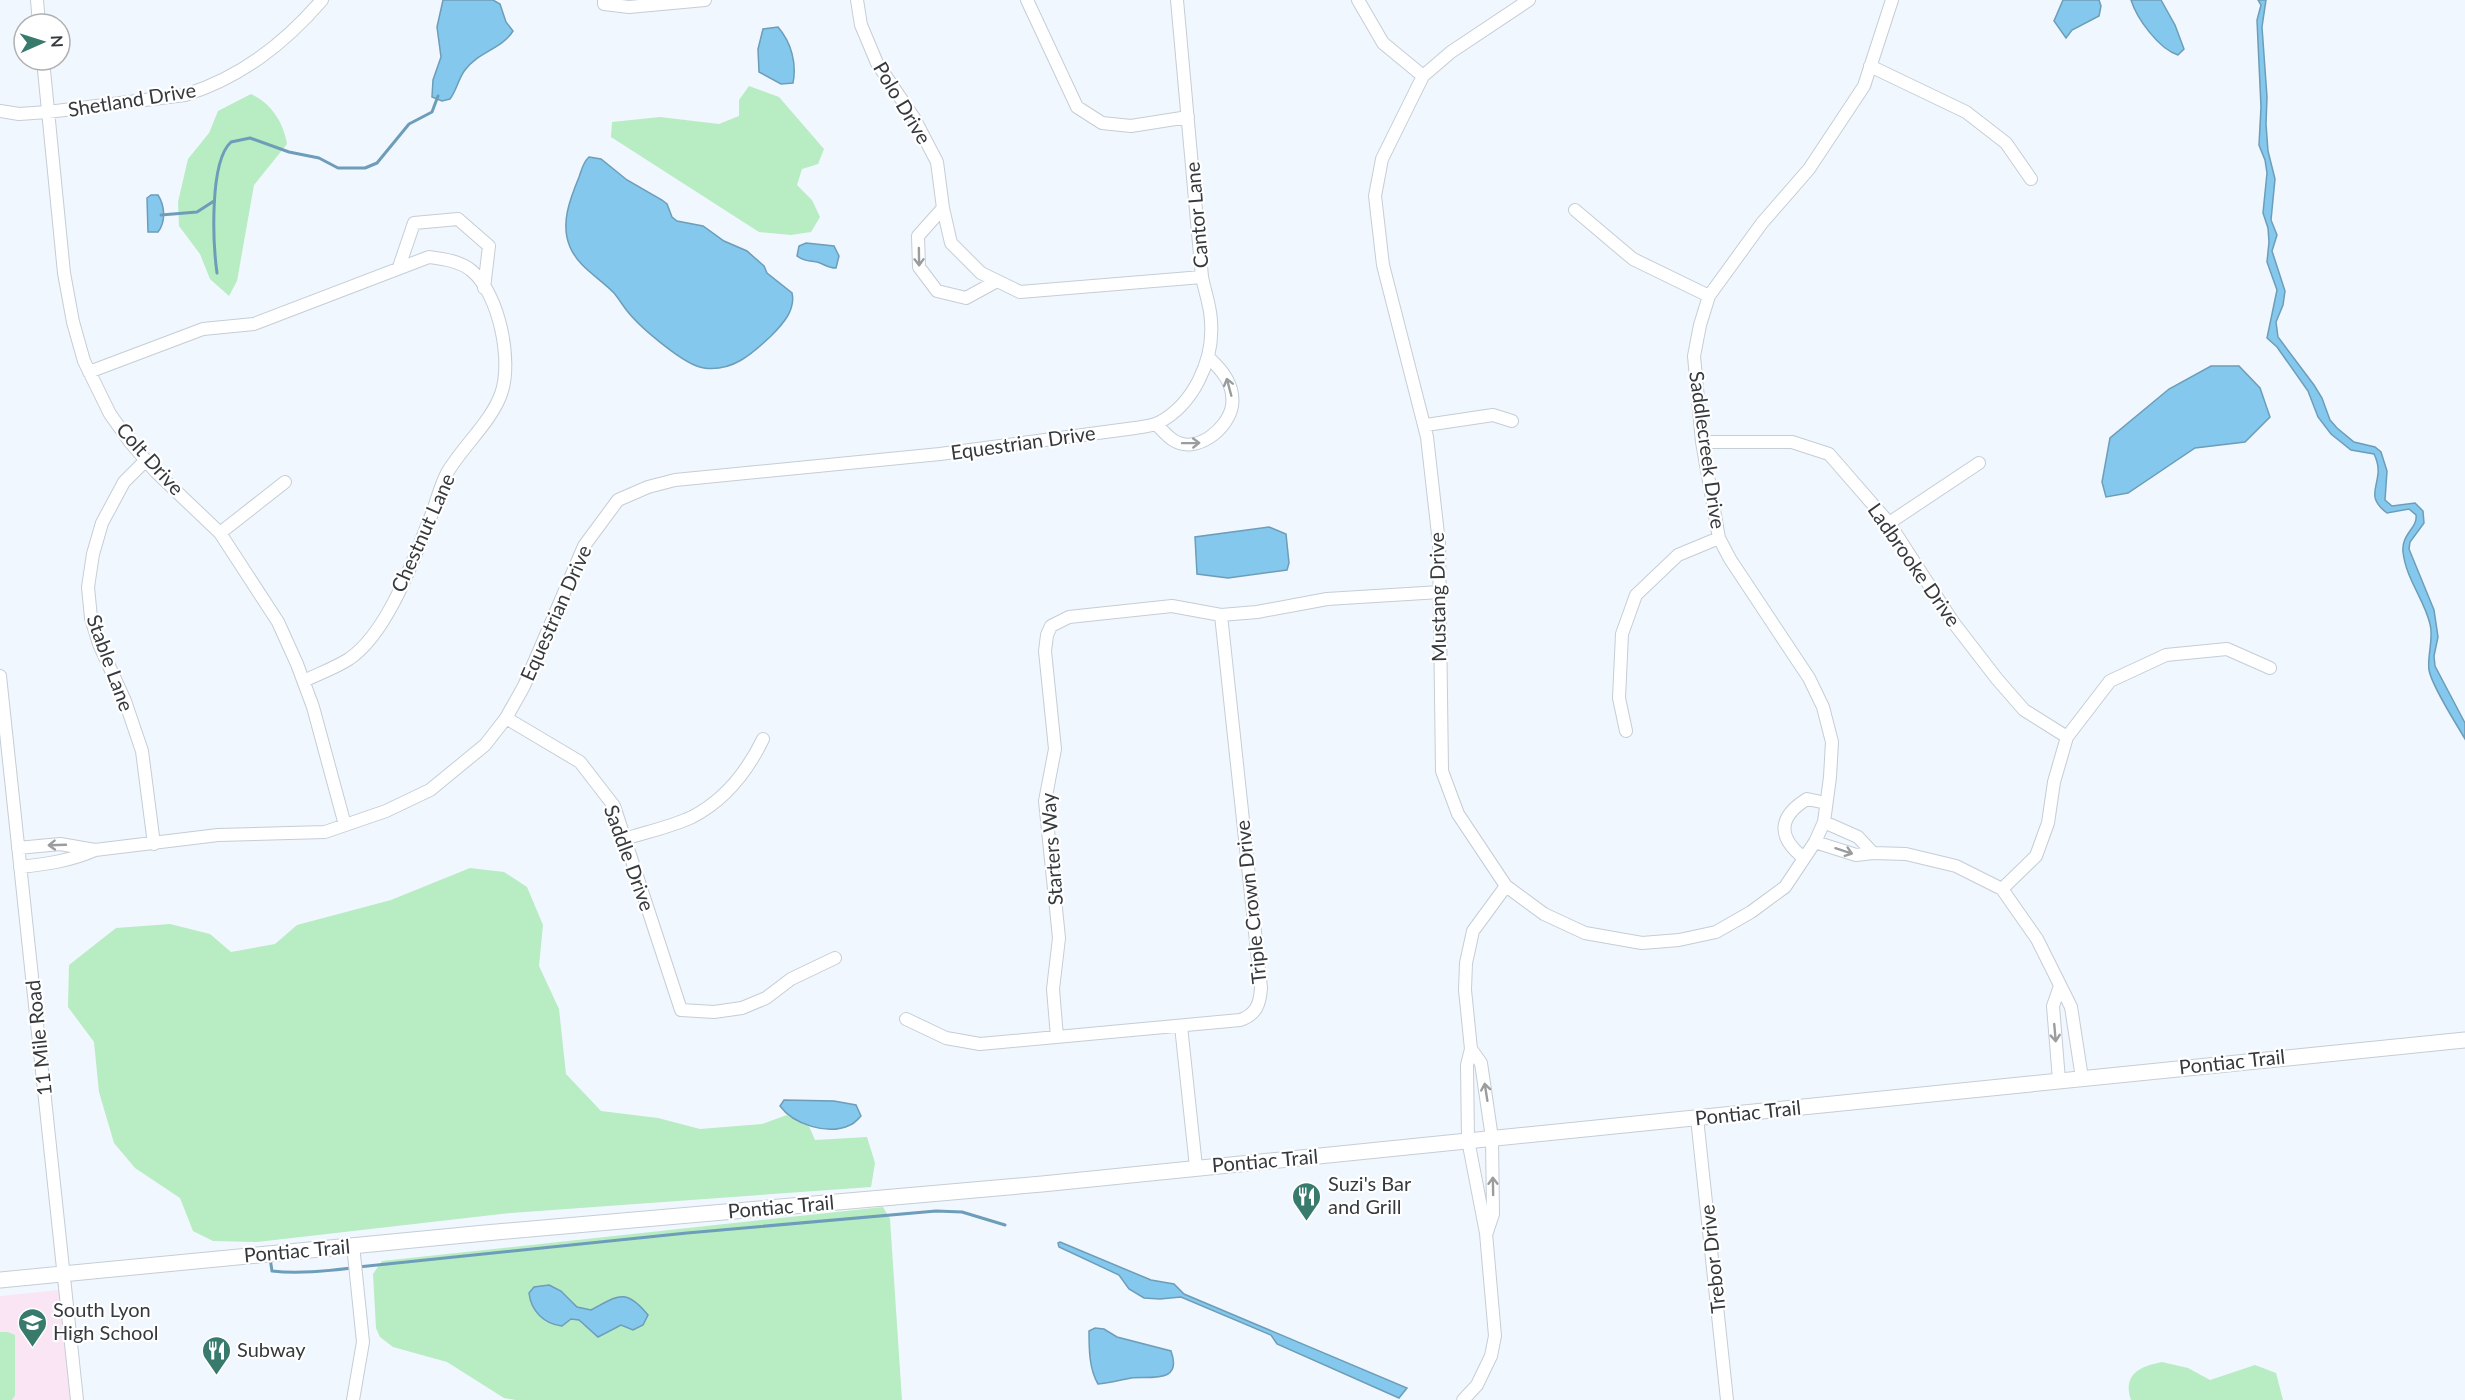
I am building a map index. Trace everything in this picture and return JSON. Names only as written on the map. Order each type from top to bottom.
[{"type":"main road","name":"Pontiac Trail","points":[[0,1280],[353,1245],[1031,1185],[2465,1040]]},
{"type":"street","name":"Shetland Drive","points":[[0,111],[19,114],[48,112],[185,95],[202,90],[227,79],[262,58],[290,35],[322,0]]},
{"type":"street","points":[[604,0],[604,4],[629,7],[705,0]]},
{"type":"street","name":"Polo Drive","points":[[857,0],[861,25],[876,63],[914,118],[937,162],[943,208],[951,243],[981,273],[1020,292],[1202,277]]},
{"type":"street","points":[[1028,0],[1077,107],[1102,123],[1131,126],[1188,117]]},
{"type":"street","name":"Cantor Lane","points":[[1177,0],[1202,277],[1211,322],[1209,358]]},
{"type":"street","points":[[1358,0],[1383,43],[1423,76]]},
{"type":"street","name":"Mustang Drive","points":[[1529,0],[1451,52],[1423,76],[1382,159],[1375,196],[1383,265],[1426,425],[1438,543],[1439,675],[1443,771],[1458,814],[1506,886],[1544,914],[1584,933],[1642,943],[1679,940],[1716,932],[1751,912],[1785,887],[1815,842]]},
{"type":"street","points":[[1892,0],[1870,66],[1966,112],[2006,143],[2031,179]]},
{"type":"street","name":"Saddlecreek Drive","points":[[1815,842],[1824,822],[1832,742],[1823,707],[1809,678],[1730,559],[1719,538],[1702,442],[1694,356],[1700,325],[1709,297],[1762,223],[1809,169],[1864,86],[1870,66]]},
{"type":"street","name":"Colt Drive","points":[[43,72],[64,273],[73,322],[89,372],[110,414],[130,442],[220,533],[278,622],[313,707],[345,825]]},
{"type":"street","name":"Shetland Drive","points":[[0,123],[19,114]]},
{"type":"street","points":[[943,208],[918,236],[919,267],[937,291],[966,298],[997,281]]},
{"type":"street","points":[[1575,210],[1633,259],[1709,297]]},
{"type":"street","points":[[399,267],[414,223],[458,219],[489,246],[484,288]]},
{"type":"street","name":"Chestnut Lane","points":[[89,372],[203,329],[254,324],[429,256],[452,260],[472,271],[484,288],[502,323],[506,362],[501,394],[479,430],[447,473],[399,591],[374,636],[349,659],[304,681]]},
{"type":"street","points":[[1209,358],[1224,372],[1231,390],[1232,406],[1225,421],[1203,442],[1188,445],[1173,440],[1156,424],[1173,412],[1196,387],[1209,358]]},
{"type":"street","points":[[1426,425],[1493,416],[1512,421]]},
{"type":"street","name":"Equestrian Drive","points":[[18,849],[60,844],[95,850],[218,835],[288,835],[325,832],[386,811],[430,790],[484,745],[506,718],[524,686],[584,546],[618,500],[648,487],[675,480],[940,454],[1156,424]]},
{"type":"street","name":"Ladbrooke Drive","points":[[1702,442],[1792,442],[1829,454],[1889,523],[1953,622],[1997,679],[2024,710],[2067,737]]},
{"type":"street","name":"Stable Lane","points":[[146,460],[124,482],[102,523],[93,554],[88,587],[91,618],[99,644],[124,701],[142,751],[154,844]]},
{"type":"street","points":[[1889,523],[1979,462]]},
{"type":"street","points":[[220,533],[285,482]]},
{"type":"street","points":[[1626,731],[1619,698],[1622,634],[1636,595],[1678,555],[1719,538]]},
{"type":"street","name":"Starters Way","points":[[1057,1037],[1053,989],[1059,938],[1045,801],[1055,749],[1045,651],[1047,634],[1052,626],[1069,617],[1142,608],[1172,606],[1221,615],[1257,612],[1327,599],[1440,592]]},
{"type":"street","name":"Triple Crown Drive","points":[[906,1019],[946,1038],[963,1043],[980,1044],[1181,1026],[1248,1017],[1254,1013],[1260,1000],[1221,615]]},
{"type":"street","points":[[2002,889],[2036,856],[2048,823],[2054,782],[2067,737],[2110,681],[2166,655],[2227,649],[2270,668]]},
{"type":"street","name":"11 Mile Road","points":[[0,676],[77,1400]]},
{"type":"street","name":"Saddle Drive","points":[[506,718],[580,762],[614,806],[681,1010],[714,1012],[742,1008],[766,998],[791,978],[835,958]]},
{"type":"street","points":[[625,838],[692,817],[729,790],[751,764],[763,739]]},
{"type":"street","points":[[1804,858],[1786,840],[1785,832],[1789,815],[1807,800],[1826,803]]},
{"type":"street","points":[[1824,822],[1858,837],[1874,853]]},
{"type":"street","points":[[1815,842],[1856,855],[1906,854],[1956,866],[2002,889],[2037,939],[2071,1006],[2082,1078]]},
{"type":"street","name":"Equestrian Drive","points":[[20,867],[68,861],[95,850]]},
{"type":"street","points":[[1462,1400],[1477,1385],[1491,1356],[1496,1336],[1486,1233],[1468,1140],[1467,1065],[1471,1049],[1465,990],[1466,963],[1473,931],[1506,886]]},
{"type":"street","points":[[2059,1080],[2053,1006],[2060,986]]},
{"type":"street","points":[[1181,1026],[1196,1167]]},
{"type":"street","points":[[1471,1049],[1481,1063],[1492,1138],[1493,1214],[1486,1233]]},
{"type":"street","name":"Trebor Drive","points":[[1697,1118],[1727,1397]]},
{"type":"street","points":[[353,1245],[363,1342],[353,1400]]},
{"type":"shaded area","name":"South Lyon High School","points":[[59,1290],[70,1400],[0,1400],[0,1296]]},
{"type":"green space","points":[[749,86],[779,97],[824,149],[818,164],[802,169],[797,185],[812,200],[820,217],[811,232],[791,235],[759,232],[611,137],[612,122],[660,117],[719,124],[739,116],[739,100]]},
{"type":"green space","points":[[251,94],[265,103],[280,121],[287,144],[254,185],[237,281],[229,296],[210,279],[200,254],[179,226],[178,202],[188,159],[209,133],[218,111]]},
{"type":"green space","points":[[470,868],[504,872],[527,887],[543,925],[539,966],[559,1009],[566,1074],[601,1111],[658,1118],[700,1129],[762,1124],[787,1115],[809,1126],[815,1140],[867,1137],[875,1163],[871,1187],[511,1213],[257,1242],[213,1241],[193,1231],[180,1198],[135,1168],[114,1143],[99,1092],[94,1042],[68,1007],[69,965],[116,928],[170,924],[210,934],[231,952],[275,944],[297,925],[391,900]]},
{"type":"green space","points":[[883,1207],[890,1219],[902,1400],[516,1400],[504,1398],[447,1362],[393,1347],[380,1337],[376,1328],[373,1274],[382,1261]],"holes":[[[561,1291],[577,1307],[591,1310],[602,1305],[583,1325],[579,1320],[571,1319]]]},
{"type":"green space","points":[[0,1332],[15,1335],[15,1395],[12,1400],[0,1400]]},
{"type":"green space","points":[[2162,1362],[2188,1368],[2210,1380],[2255,1365],[2276,1373],[2283,1400],[2131,1400],[2129,1384],[2135,1373],[2147,1366]]},
{"type":"water","points":[[443,0],[493,0],[500,4],[506,22],[513,31],[503,42],[470,64],[450,99],[442,101],[432,97],[433,80],[441,57],[437,27]]},
{"type":"water","points":[[2063,0],[2099,0],[2101,6],[2099,16],[2072,30],[2066,38],[2054,21]]},
{"type":"water","points":[[2131,0],[2161,0],[2175,25],[2184,49],[2178,55],[2163,47],[2156,40],[2138,16]]},
{"type":"water","points":[[2258,0],[2266,0],[2262,27],[2267,97],[2266,124],[2268,151],[2275,179],[2271,220],[2277,235],[2272,251],[2285,291],[2283,305],[2276,322],[2278,337],[2314,385],[2322,398],[2330,420],[2337,428],[2354,442],[2375,447],[2381,452],[2387,471],[2385,500],[2392,506],[2415,503],[2423,511],[2424,523],[2410,542],[2409,549],[2434,610],[2438,637],[2434,656],[2435,666],[2465,723],[2465,739],[2431,677],[2429,670],[2430,624],[2405,562],[2404,540],[2415,524],[2416,515],[2409,509],[2387,513],[2379,506],[2375,493],[2378,472],[2374,454],[2351,450],[2331,434],[2318,417],[2308,391],[2277,347],[2267,338],[2277,290],[2267,262],[2268,228],[2263,213],[2267,173],[2259,145],[2261,107],[2257,20],[2261,5]]},
{"type":"water","points":[[778,27],[792,53],[793,83],[781,84],[759,72],[758,49],[763,29]]},
{"type":"water","points":[[589,157],[601,159],[627,180],[662,200],[677,221],[703,226],[724,241],[747,251],[764,266],[767,273],[792,293],[792,305],[784,322],[741,360],[714,369],[696,366],[663,345],[642,327],[614,293],[579,261],[570,247],[566,221],[583,166]]},
{"type":"water","points":[[151,195],[158,195],[163,209],[162,224],[158,232],[148,232],[147,198]]},
{"type":"water","points":[[806,243],[834,246],[839,256],[836,268],[797,256],[799,246]]},
{"type":"water","points":[[2211,366],[2239,366],[2260,388],[2270,417],[2245,442],[2195,448],[2128,493],[2106,497],[2102,482],[2110,438],[2169,389]]},
{"type":"water","points":[[1269,527],[1286,534],[1289,563],[1287,570],[1228,578],[1197,574],[1195,537]]},
{"type":"water","points":[[784,1100],[834,1101],[856,1105],[861,1116],[853,1124],[841,1128],[822,1129],[793,1118],[780,1106]]},
{"type":"water","points":[[1060,1242],[1151,1280],[1174,1284],[1184,1294],[1407,1388],[1399,1398],[1277,1344],[1271,1335],[1181,1297],[1144,1298],[1129,1289],[1119,1275],[1059,1247]]},
{"type":"water","points":[[549,1285],[561,1291],[577,1307],[591,1310],[615,1298],[627,1297],[648,1315],[643,1325],[633,1330],[621,1325],[598,1337],[579,1320],[571,1319],[562,1326],[555,1325],[540,1316],[530,1300],[529,1293],[534,1287]]},
{"type":"water","points":[[1095,1328],[1104,1329],[1117,1337],[1171,1351],[1174,1362],[1172,1369],[1169,1374],[1163,1376],[1131,1378],[1098,1384],[1089,1351],[1089,1331]]},
{"type":"waterway","points":[[217,273],[214,243],[216,185],[224,152],[231,142],[250,138],[289,152],[319,158],[338,168],[365,168],[377,163],[409,124],[432,112],[438,96]]},
{"type":"waterway","points":[[161,215],[197,212],[214,201]]},
{"type":"waterway","points":[[358,1267],[687,1233],[936,1211],[962,1212],[1005,1225]]},
{"type":"waterway","points":[[270,1258],[272,1271],[302,1272],[352,1268]]},
{"type":"place","name":"Suzi's Bar and Grill","points":[[1307,1222]]},
{"type":"place","name":"South Lyon High School","points":[[32,1348]]},
{"type":"place","name":"Subway","points":[[216,1376]]}]
